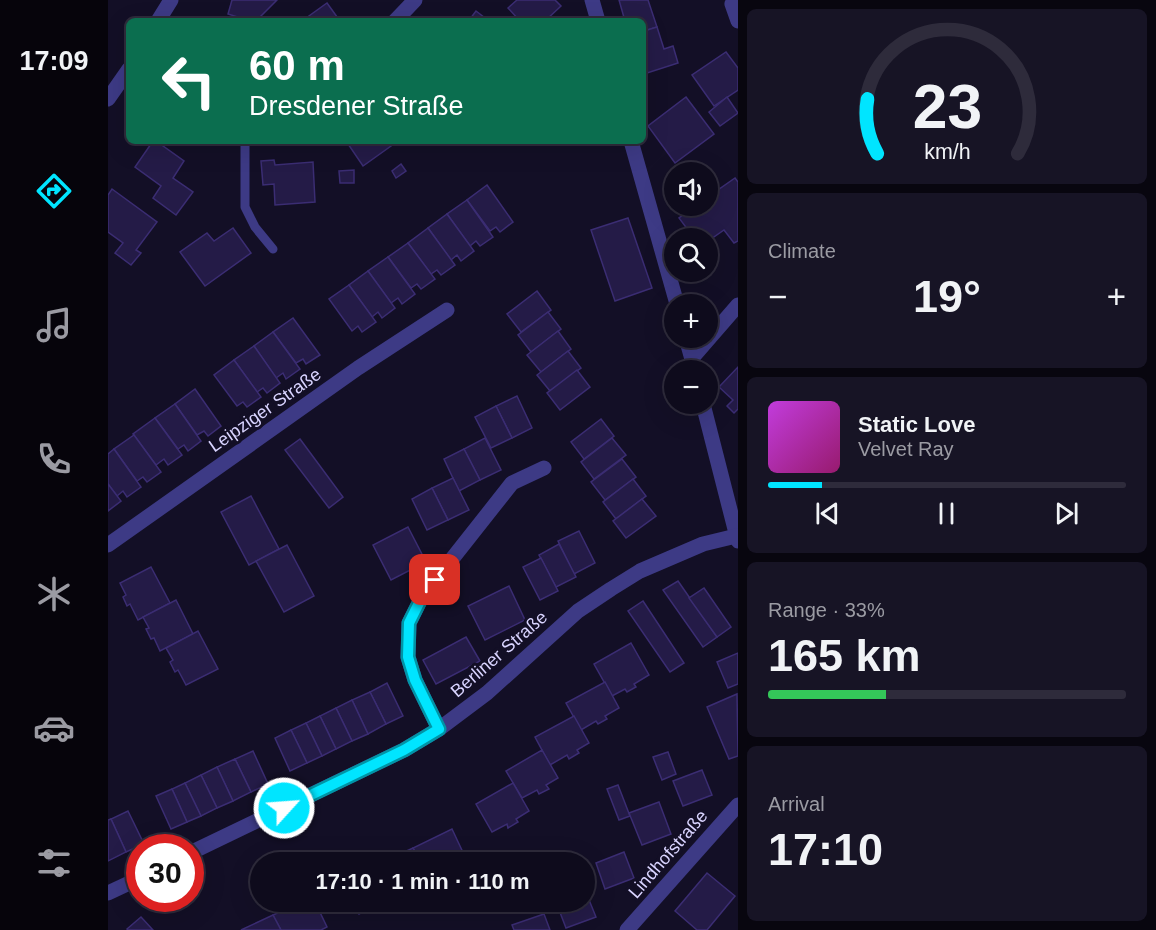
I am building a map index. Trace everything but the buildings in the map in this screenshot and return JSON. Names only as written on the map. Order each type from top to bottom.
[{"type":"street","points":[[161,18],[171,0]]},
{"type":"street","points":[[398,18],[415,0]]},
{"type":"street","points":[[592,0],[597,18]]},
{"type":"street","points":[[737,0],[732,4],[738,21]]},
{"type":"street","points":[[108,99],[126,75]]},
{"type":"street","points":[[632,144],[674,294]]},
{"type":"street","points":[[696,360],[738,305]]},
{"type":"street","name":"Leipziger Straße","points":[[108,545],[358,368],[447,310]]},
{"type":"street","points":[[706,414],[737,538]]},
{"type":"street","points":[[439,729],[415,680],[408,657],[409,623],[422,597],[512,483],[544,468]]},
{"type":"street","name":"Berliner Straße","points":[[204,846],[404,750],[439,729],[487,693],[578,610],[640,572],[703,544],[737,538]]},
{"type":"street","name":"Lindhofstraße","points":[[627,930],[738,805]]},
{"type":"street","points":[[108,893],[126,885]]},
{"type":"lane","points":[[244,144],[245,207],[255,227],[273,249]]},
{"type":"route","points":[[284,808],[404,750],[439,729],[415,680],[408,657],[409,623],[422,597],[435,580]]}]
